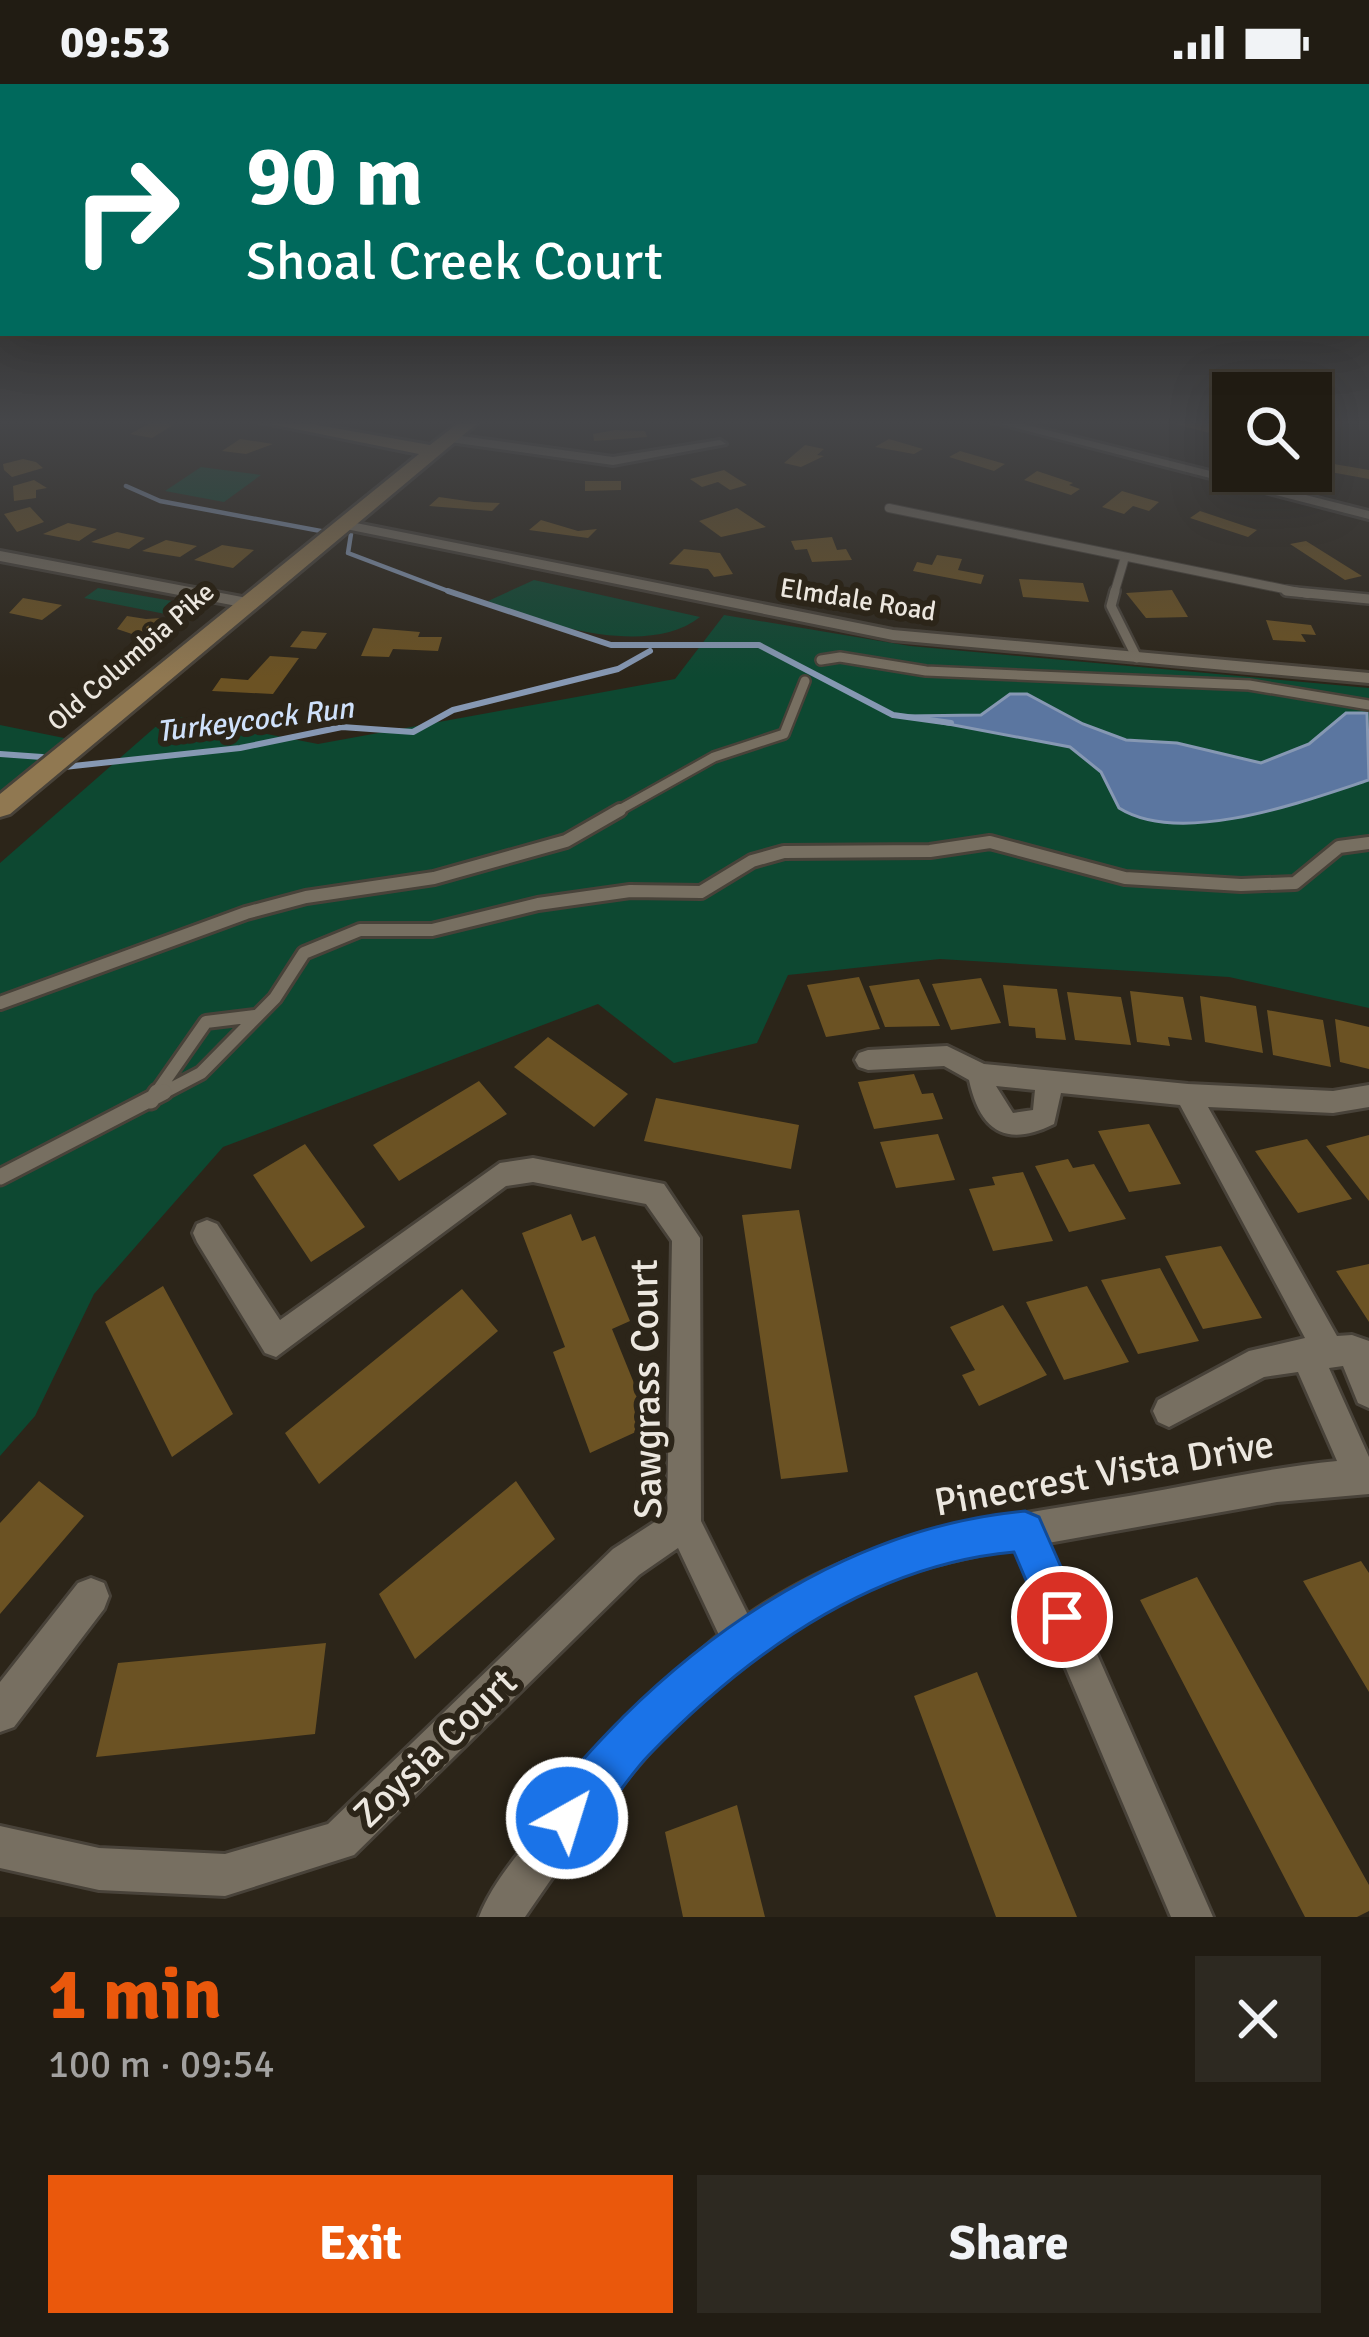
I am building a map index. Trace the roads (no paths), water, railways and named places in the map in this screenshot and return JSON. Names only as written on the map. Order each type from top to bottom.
[{"type":"street","name":"Old Columbia Pike","points":[[0,808],[179,662],[242,602],[367,507]]},
{"type":"street","points":[[1329,507],[1369,515]]},
{"type":"street","points":[[1346,511],[1369,530]]},
{"type":"street","name":"Elmdale Road","points":[[346,525],[826,625],[1369,678]]},
{"type":"street","points":[[0,556],[242,602]]},
{"type":"street","points":[[868,1060],[947,1056],[980,1074],[1188,1095],[1333,1102],[1369,1096]]},
{"type":"street","points":[[980,1074],[986,1099],[1006,1124],[1027,1125],[1045,1116],[1048,1081]]},
{"type":"street","points":[[1188,1095],[1339,1353],[1369,1392]]},
{"type":"street","name":"Sawgrass Court","points":[[207,1233],[276,1342],[500,1175],[533,1170],[654,1193],[686,1238],[684,1522],[742,1642]]},
{"type":"street","points":[[1168,1411],[1260,1362],[1339,1353]]},
{"type":"street","points":[[1339,1353],[1365,1477]]},
{"type":"street","name":"Pinecrest Vista Drive","points":[[500,1917],[620,1752],[690,1682],[742,1642],[843,1580],[912,1552],[977,1535],[1365,1477]]},
{"type":"street","name":"Zoysia Court","points":[[0,1847],[99,1869],[225,1875],[340,1841],[626,1562],[684,1522]]},
{"type":"street","points":[[1025,1531],[1192,1917]]},
{"type":"street","points":[[0,1713],[91,1596]]},
{"type":"lane","points":[[889,508],[1330,599],[1369,599]]},
{"type":"lane","points":[[1125,557],[1111,606],[1137,658]]},
{"type":"lane","points":[[821,660],[840,656],[926,671],[1249,685],[1369,705]]},
{"type":"lane","points":[[0,1003],[246,913],[306,897],[434,878],[566,841],[713,757],[784,734],[805,681]]},
{"type":"lane","points":[[0,1177],[201,1072],[275,998],[304,953],[337,935],[382,927],[432,929],[525,907],[630,891],[701,892],[752,861],[784,852],[930,851],[990,842],[1125,878],[1241,885],[1295,883],[1339,848],[1369,843]]},
{"type":"lane","points":[[151,1102],[206,1022],[255,1016]]},
{"type":"water","points":[[1010,694],[1027,694],[1083,724],[1126,740],[1177,743],[1261,763],[1309,744],[1346,713],[1367,713],[1369,780],[1243,816],[1208,822],[1145,819],[1119,808],[1101,772],[1070,747],[906,716],[981,715]]},
{"type":"waterway","name":"Turkeycock Run","points":[[190,507],[326,532]]},
{"type":"waterway","name":"Turkeycock Run","points":[[351,534],[348,553],[449,591]]},
{"type":"waterway","name":"Turkeycock Run","points":[[449,591],[611,645],[759,645],[893,715],[951,723]]},
{"type":"waterway","name":"Turkeycock Run","points":[[449,591],[456,594]]},
{"type":"waterway","name":"Turkeycock Run","points":[[64,767],[240,748],[342,727],[413,732],[453,710],[618,669],[650,651]]},
{"type":"waterway","name":"Turkeycock Run","points":[[0,754],[42,757]]}]
